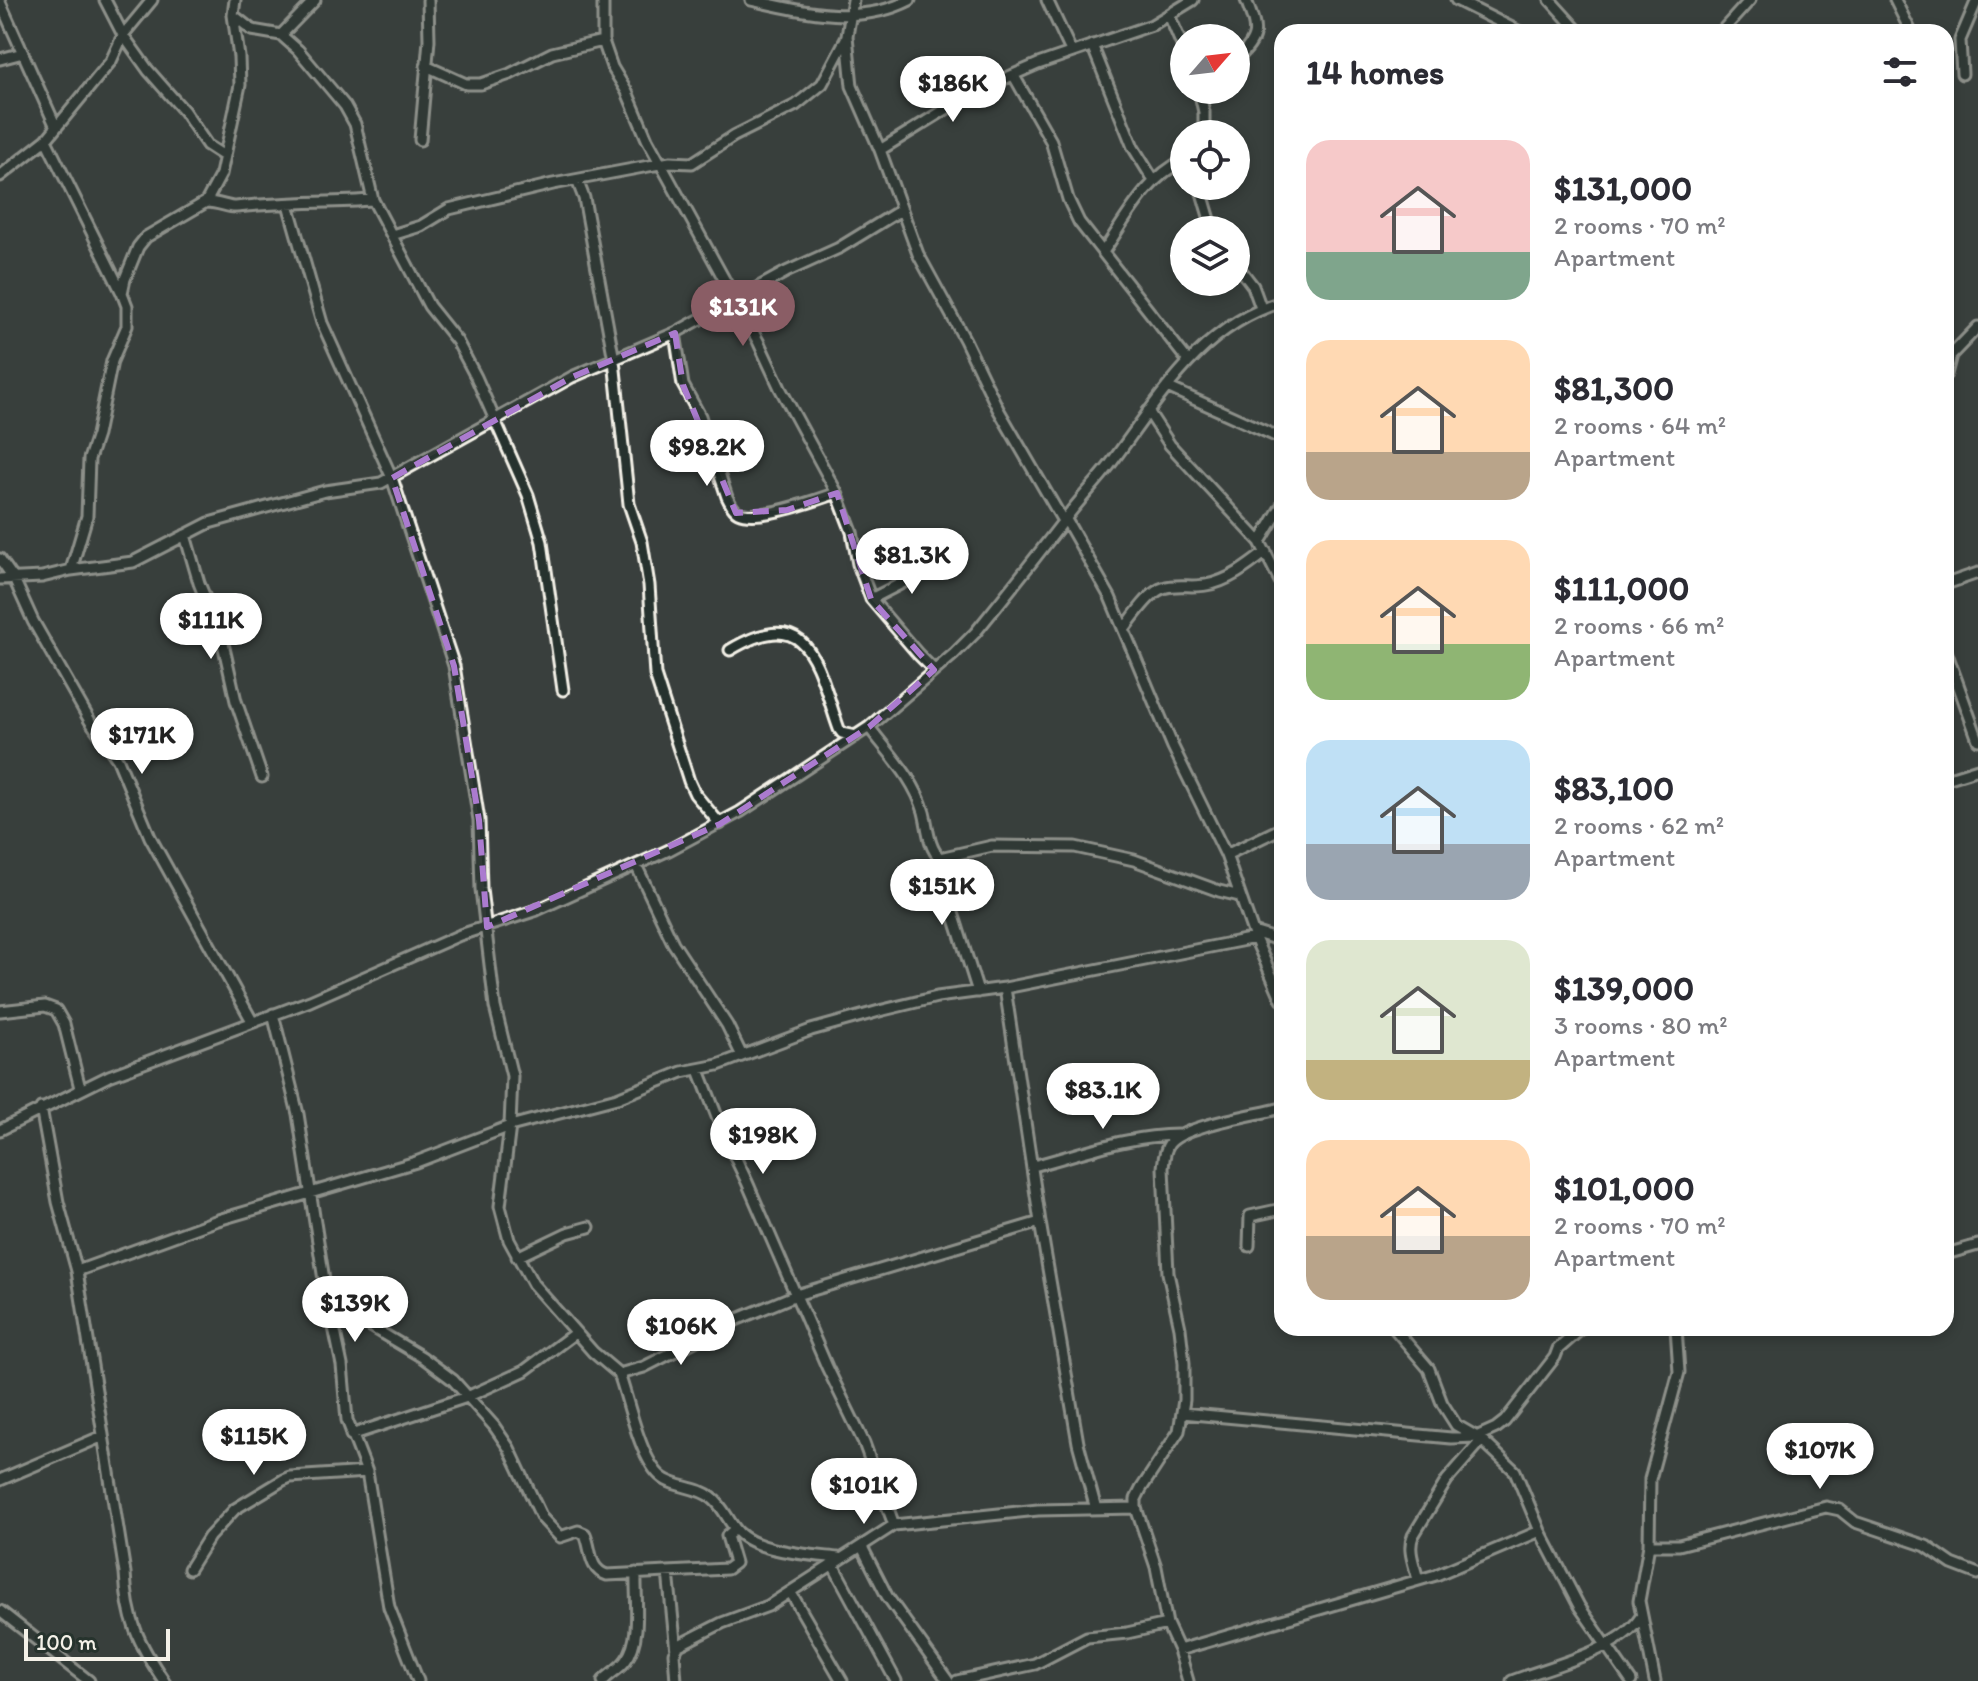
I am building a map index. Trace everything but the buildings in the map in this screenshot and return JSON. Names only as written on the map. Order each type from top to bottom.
[{"type":"street","points":[[105,0],[123,35],[148,70],[184,111],[207,145],[224,156]]},
{"type":"street","points":[[0,176],[46,140],[111,61],[123,35],[152,0]]},
{"type":"street","points":[[122,293],[138,247],[146,237],[206,202],[215,189],[241,72],[233,15],[235,0]]},
{"type":"street","points":[[281,35],[315,0]]},
{"type":"street","points":[[420,140],[429,40],[428,0]]},
{"type":"street","points":[[603,0],[603,41],[612,67],[837,493],[871,599],[934,670]]},
{"type":"street","points":[[751,0],[852,16],[910,0]]},
{"type":"street","points":[[392,235],[421,226],[449,209],[577,180],[662,164],[692,163],[744,130],[796,105],[822,84],[847,36],[853,0]]},
{"type":"street","points":[[1047,0],[1071,51]]},
{"type":"street","points":[[880,150],[972,93],[1071,51],[1140,29],[1193,0]]},
{"type":"street","points":[[1246,0],[1257,32],[1250,45]]},
{"type":"street","points":[[1456,0],[1504,24]]},
{"type":"street","points":[[1550,0],[1572,24]]},
{"type":"street","points":[[1728,24],[1750,0]]},
{"type":"street","points":[[1895,0],[1907,24]]},
{"type":"street","points":[[1962,74],[1960,40],[1977,0]]},
{"type":"street","points":[[0,2],[56,127]]},
{"type":"street","points":[[233,15],[252,30],[281,35],[310,62],[345,106],[355,124],[373,200],[429,306],[457,341],[528,495],[542,542],[563,690]]},
{"type":"street","points":[[1169,15],[1173,24]]},
{"type":"street","points":[[847,36],[852,86],[880,150],[918,254],[998,409],[1110,597],[1173,747],[1226,855],[1274,981]]},
{"type":"street","points":[[426,66],[466,84],[481,84],[510,74],[552,53],[603,41]]},
{"type":"street","points":[[1092,45],[1133,147],[1154,181]]},
{"type":"street","points":[[0,59],[23,53]]},
{"type":"street","points":[[1014,76],[1051,141],[1068,199],[1079,222],[1188,361]]},
{"type":"street","points":[[46,140],[127,306],[127,326],[112,361],[89,459],[87,516],[71,570]]},
{"type":"street","points":[[1103,252],[1139,198],[1170,168]]},
{"type":"street","points":[[577,180],[594,245],[614,360],[629,504],[642,542],[649,585],[655,675],[689,781],[695,794],[720,824]]},
{"type":"street","points":[[206,202],[220,202],[231,207],[373,200]]},
{"type":"street","points":[[288,204],[322,323],[392,478],[454,666],[479,820],[481,889],[495,1007],[512,1076],[501,1218],[517,1257],[533,1284],[575,1333],[619,1374],[641,1442],[657,1474],[673,1484],[709,1495],[743,1537],[770,1548],[836,1561]]},
{"type":"street","points":[[0,579],[42,577],[133,562],[209,523],[318,493],[369,486],[392,478],[572,377],[675,333],[839,248],[901,210]]},
{"type":"street","points":[[1250,282],[1261,308]]},
{"type":"street","points":[[0,1130],[80,1088],[310,1001],[432,946],[537,910],[636,865],[720,824],[856,736],[975,633],[1108,468],[1188,361],[1211,338],[1261,308],[1274,304]]},
{"type":"street","points":[[1954,352],[1978,327]]},
{"type":"street","points":[[675,333],[683,385],[700,416],[733,508],[739,513],[787,510],[837,493]]},
{"type":"street","points":[[1167,387],[1274,436]]},
{"type":"street","points":[[1148,411],[1170,445],[1260,542],[1274,568]]},
{"type":"street","points":[[1260,542],[1274,520]]},
{"type":"street","points":[[185,535],[199,583],[222,639],[236,701],[262,777]]},
{"type":"street","points":[[1124,629],[1157,591],[1173,586],[1187,588],[1210,584],[1233,576],[1266,552]]},
{"type":"street","points":[[0,559],[14,579],[39,632],[90,721],[118,760],[150,837],[252,1021]]},
{"type":"street","points":[[871,599],[939,564]]},
{"type":"street","points":[[1954,581],[1978,573]]},
{"type":"street","points":[[730,650],[764,633],[803,642],[815,659],[839,729],[842,733],[856,736]]},
{"type":"street","points":[[1954,673],[1978,740]]},
{"type":"street","points":[[869,727],[913,783],[924,811],[932,848],[940,858],[942,878],[978,992]]},
{"type":"street","points":[[1954,776],[1978,769]]},
{"type":"street","points":[[1226,855],[1274,832]]},
{"type":"street","points":[[940,858],[992,846],[1075,847],[1134,860],[1240,896]]},
{"type":"street","points":[[636,865],[673,943],[727,1025],[742,1056]]},
{"type":"street","points":[[77,1271],[218,1220],[416,1162],[510,1126],[617,1098],[676,1074],[699,1070],[811,1030],[883,1010],[937,997],[1005,988],[1254,935],[1274,939]]},
{"type":"street","points":[[1005,988],[1040,1222],[1078,1443],[1096,1509]]},
{"type":"street","points":[[0,1011],[45,1006],[56,1010],[64,1024],[80,1088]]},
{"type":"street","points":[[273,1014],[298,1114],[324,1280],[342,1365],[347,1420],[367,1472],[389,1607],[418,1681]]},
{"type":"street","points":[[699,1070],[723,1132],[864,1443],[894,1525]]},
{"type":"street","points":[[41,1108],[58,1202],[77,1271],[125,1573],[127,1609],[136,1634],[164,1681]]},
{"type":"street","points":[[1033,1166],[1117,1144],[1178,1135],[1274,1110]]},
{"type":"street","points":[[1178,1135],[1166,1151],[1163,1168],[1168,1273],[1184,1363],[1182,1413],[1179,1431],[1141,1489],[1136,1508],[1156,1567],[1167,1624],[1188,1681]]},
{"type":"street","points":[[1249,1246],[1250,1216],[1274,1211]]},
{"type":"street","points":[[619,1374],[644,1367],[738,1319],[796,1295],[1040,1222]]},
{"type":"street","points":[[517,1257],[567,1233],[589,1227]]},
{"type":"street","points":[[1954,1252],[1978,1245]]},
{"type":"street","points":[[331,1303],[422,1357],[453,1380],[494,1426],[509,1448],[534,1504],[555,1535],[560,1537],[578,1531],[585,1534],[593,1565],[599,1573],[712,1572],[733,1567],[735,1563],[726,1539],[735,1529]]},
{"type":"street","points":[[351,1435],[467,1397],[524,1371],[575,1333]]},
{"type":"street","points":[[1401,1336],[1429,1369],[1450,1417],[1462,1431],[1479,1438],[1515,1471],[1540,1531],[1579,1606],[1631,1681]]},
{"type":"street","points":[[1418,1580],[1410,1543],[1447,1480],[1479,1438],[1505,1421],[1558,1349],[1573,1336]]},
{"type":"street","points":[[1655,1681],[1649,1642],[1640,1618],[1640,1588],[1649,1545],[1650,1479],[1679,1372],[1677,1336]]},
{"type":"street","points":[[1182,1413],[1430,1437],[1479,1438]]},
{"type":"street","points":[[0,1480],[103,1436]]},
{"type":"street","points":[[189,1569],[209,1537],[235,1509],[283,1480],[367,1472]]},
{"type":"street","points":[[1649,1545],[1679,1545],[1826,1507],[1840,1510],[1855,1522],[1926,1546],[1952,1564],[1978,1574]]},
{"type":"street","points":[[676,1651],[679,1645],[698,1634],[753,1613],[791,1593],[894,1525],[1038,1510],[1136,1508]]},
{"type":"street","points":[[1179,1650],[1418,1580],[1498,1551],[1540,1531]]},
{"type":"street","points":[[862,1547],[887,1596],[948,1681]]},
{"type":"street","points":[[836,1561],[896,1681]]},
{"type":"street","points":[[668,1572],[676,1681]]},
{"type":"street","points":[[603,1681],[622,1666],[633,1649],[636,1573]]},
{"type":"street","points":[[791,1593],[842,1681]]},
{"type":"street","points":[[0,1611],[89,1681]]},
{"type":"street","points":[[1512,1681],[1563,1666],[1628,1632],[1640,1618]]},
{"type":"street","points":[[957,1681],[1035,1664],[1095,1635],[1127,1633],[1167,1624]]},
{"type":"highlighted area","points":[[675,333],[683,385],[736,513],[787,510],[837,493],[871,599],[934,670],[869,727],[720,824],[487,927],[479,820],[454,666],[392,478],[572,377]]}]
